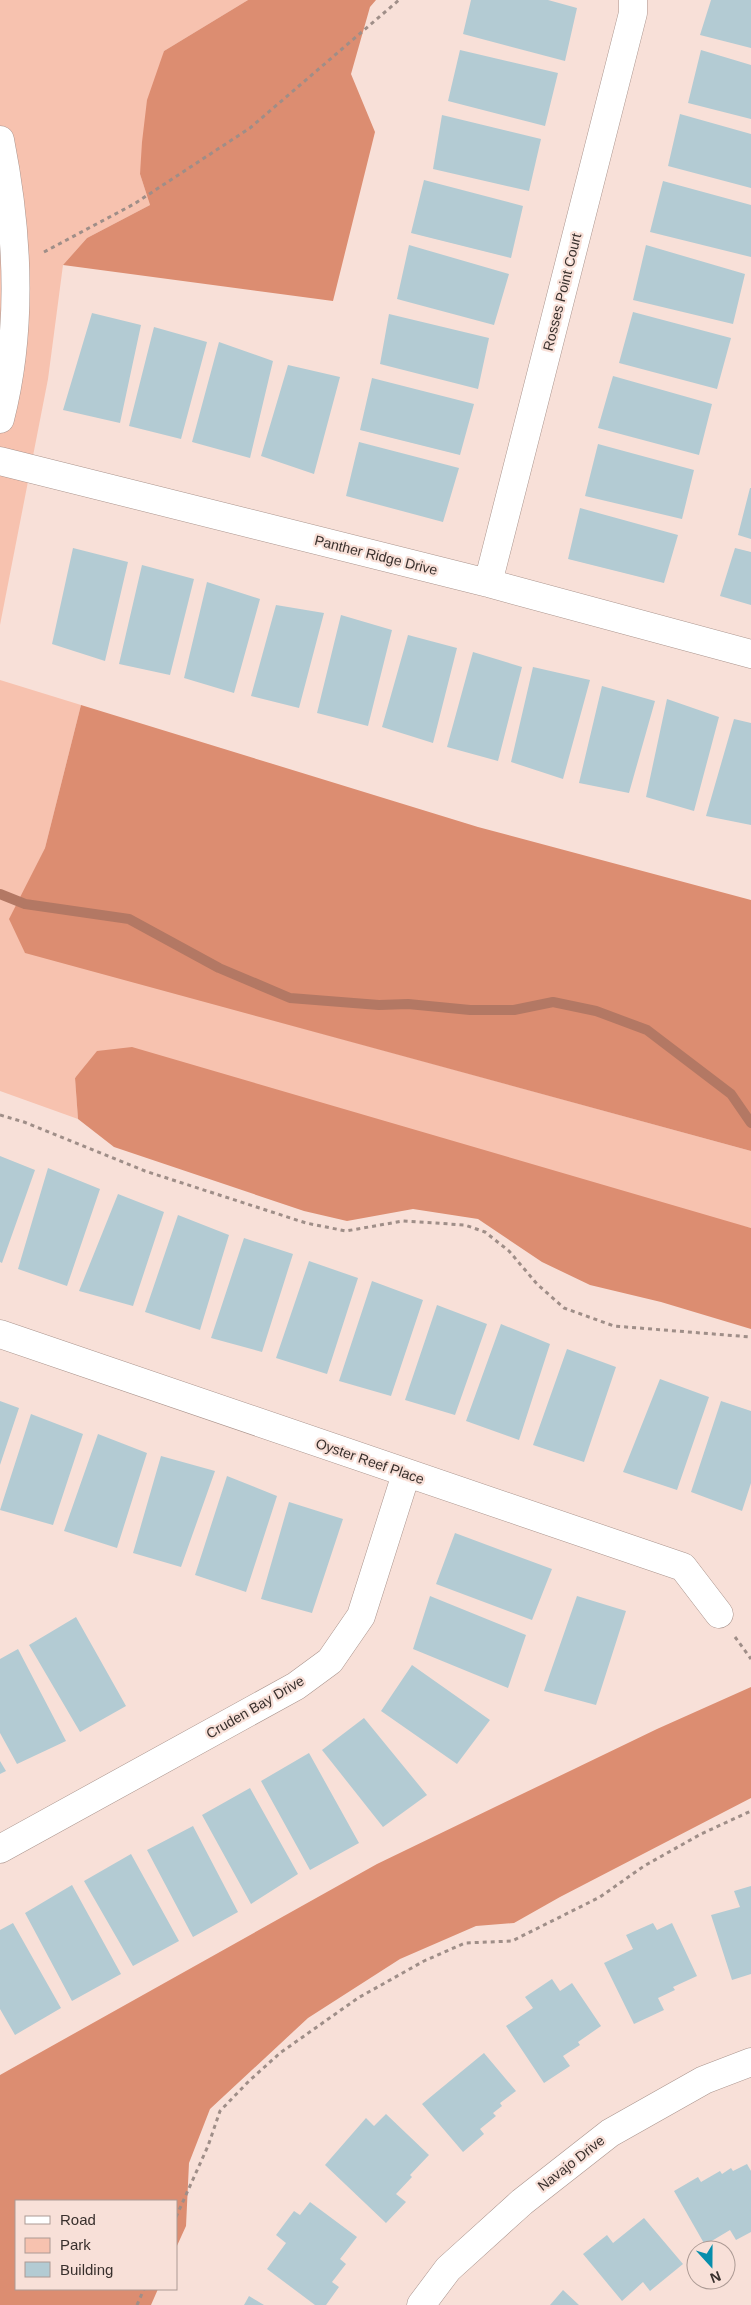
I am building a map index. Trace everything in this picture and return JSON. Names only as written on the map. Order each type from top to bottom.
[{"type":"street","name":"Rosses Point Court","points":[[488,583],[633,12],[632,0]]},
{"type":"street","points":[[0,140],[7,175],[15,263],[14,335],[5,400],[0,420]]},
{"type":"street","name":"Panther Ridge Drive","points":[[0,461],[488,583],[751,654]]},
{"type":"street","name":"Oyster Reef Place","points":[[0,1334],[406,1474],[684,1567],[719,1614]]},
{"type":"street","name":"Cruden Bay Drive","points":[[0,1849],[296,1686],[330,1661],[361,1616],[406,1474]]},
{"type":"street","name":"Navajo Drive","points":[[421,2305],[448,2269],[522,2202],[610,2133],[704,2080],[751,2062]]},
{"type":"path","points":[[15,263],[41,254],[134,204],[250,128],[399,0]]},
{"type":"path","points":[[0,1115],[24,1122],[145,1171],[306,1223],[346,1230],[403,1221],[465,1225],[485,1232],[509,1251],[537,1284],[564,1308],[614,1326],[751,1337]]},
{"type":"path","points":[[178,2213],[208,2146],[220,2112],[274,2059],[358,1998],[424,1961],[465,1943],[512,1941],[600,1897],[644,1866],[701,1834],[751,1811]]},
{"type":"path","points":[[137,2305],[144,2290]]},
{"type":"green space","points":[[0,0],[248,0],[164,51],[140,174],[150,205],[87,238],[63,265],[48,379],[0,625]]},
{"type":"green space","points":[[0,680],[81,705],[45,848],[10,919],[25,952],[751,1151],[751,1228],[75,1077],[78,1119],[0,1091]]},
{"type":"shaded area","points":[[248,0],[376,0],[370,7],[351,74],[375,132],[333,301],[63,265],[87,238],[150,205],[140,174],[142,142],[147,100],[164,51]]},
{"type":"shaded area","points":[[81,705],[478,827],[751,900],[751,1151],[25,953],[9,919],[45,848]]},
{"type":"shaded area","points":[[132,1047],[751,1228],[751,1329],[661,1302],[590,1285],[542,1262],[478,1219],[413,1209],[347,1221],[304,1211],[114,1147],[78,1119],[75,1078],[97,1051]]},
{"type":"shaded area","points":[[751,1687],[751,1798],[560,1897],[514,1923],[476,1926],[400,1959],[308,2018],[210,2109],[189,2163],[186,2226],[178,2244],[178,2200],[15,2200],[15,2290],[158,2290],[151,2305],[0,2305],[0,2075],[377,1864],[657,1729]]},
{"type":"building","points":[[471,0],[548,0],[577,8],[565,61],[463,34]]},
{"type":"building","points":[[711,0],[751,0],[751,48],[700,35]]},
{"type":"building","points":[[460,50],[558,73],[545,126],[448,101]]},
{"type":"building","points":[[701,50],[751,65],[751,119],[688,103]]},
{"type":"building","points":[[680,114],[751,134],[751,188],[668,166]]},
{"type":"building","points":[[442,115],[541,139],[529,191],[433,169]]},
{"type":"building","points":[[424,180],[523,206],[511,258],[411,233]]},
{"type":"building","points":[[663,181],[751,205],[751,257],[650,232]]},
{"type":"building","points":[[409,245],[509,274],[494,325],[397,299]]},
{"type":"building","points":[[646,245],[745,274],[733,324],[633,300]]},
{"type":"building","points":[[633,312],[731,338],[717,389],[619,363]]},
{"type":"building","points":[[92,313],[141,325],[120,423],[63,410]]},
{"type":"building","points":[[389,314],[489,338],[478,389],[380,364]]},
{"type":"building","points":[[154,327],[207,342],[181,439],[129,426]]},
{"type":"building","points":[[219,342],[273,361],[250,458],[192,442]]},
{"type":"building","points":[[288,365],[340,377],[314,474],[261,456]]},
{"type":"building","points":[[613,376],[712,404],[699,455],[598,428]]},
{"type":"building","points":[[372,378],[474,404],[460,455],[360,430]]},
{"type":"building","points":[[359,442],[459,468],[443,522],[346,496]]},
{"type":"building","points":[[598,444],[694,470],[682,519],[585,496]]},
{"type":"building","points":[[751,488],[751,539],[738,535]]},
{"type":"building","points":[[580,508],[678,535],[664,583],[568,559]]},
{"type":"building","points":[[73,548],[128,562],[105,661],[52,644]]},
{"type":"building","points":[[735,548],[751,552],[751,605],[720,596]]},
{"type":"building","points":[[142,565],[194,579],[170,675],[119,664]]},
{"type":"building","points":[[207,582],[260,599],[234,693],[184,678]]},
{"type":"building","points":[[276,605],[324,613],[299,708],[251,696]]},
{"type":"building","points":[[341,615],[392,630],[368,726],[317,713]]},
{"type":"building","points":[[408,635],[457,648],[433,743],[382,727]]},
{"type":"building","points":[[473,652],[522,667],[498,761],[447,747]]},
{"type":"building","points":[[533,667],[590,680],[563,779],[511,762]]},
{"type":"building","points":[[602,686],[655,701],[629,793],[579,783]]},
{"type":"building","points":[[667,699],[719,717],[694,811],[646,797]]},
{"type":"building","points":[[734,719],[751,723],[751,825],[706,816]]},
{"type":"building","points":[[0,1156],[35,1170],[2,1263],[0,1262]]},
{"type":"building","points":[[48,1168],[100,1189],[67,1286],[18,1269]]},
{"type":"building","points":[[118,1194],[164,1212],[133,1306],[79,1291]]},
{"type":"building","points":[[178,1215],[229,1235],[200,1330],[145,1312]]},
{"type":"building","points":[[244,1238],[293,1254],[262,1352],[211,1338]]},
{"type":"building","points":[[309,1261],[358,1278],[327,1374],[276,1358]]},
{"type":"building","points":[[372,1281],[423,1300],[391,1396],[339,1381]]},
{"type":"building","points":[[437,1305],[487,1324],[455,1415],[405,1400]]},
{"type":"building","points":[[501,1324],[550,1344],[519,1440],[466,1421]]},
{"type":"building","points":[[567,1349],[616,1367],[584,1462],[533,1445]]},
{"type":"building","points":[[660,1379],[709,1397],[677,1490],[623,1472]]},
{"type":"building","points":[[0,1401],[19,1408],[0,1465]]},
{"type":"building","points":[[721,1401],[751,1411],[751,1483],[742,1511],[691,1492]]},
{"type":"building","points":[[31,1414],[83,1434],[53,1525],[0,1510]]},
{"type":"building","points":[[98,1434],[147,1453],[117,1548],[64,1531]]},
{"type":"building","points":[[161,1456],[215,1471],[181,1567],[133,1553]]},
{"type":"building","points":[[227,1476],[277,1496],[246,1592],[195,1575]]},
{"type":"building","points":[[289,1502],[343,1519],[312,1613],[261,1599]]},
{"type":"building","points":[[455,1533],[552,1569],[532,1620],[436,1584]]},
{"type":"building","points":[[430,1596],[526,1635],[508,1688],[413,1649]]},
{"type":"building","points":[[577,1596],[626,1611],[596,1705],[544,1691]]},
{"type":"building","points":[[76,1617],[126,1706],[80,1732],[29,1645]]},
{"type":"building","points":[[18,1649],[66,1741],[17,1764],[0,1733],[0,1659]]},
{"type":"building","points":[[412,1665],[490,1720],[457,1764],[381,1711]]},
{"type":"building","points":[[364,1718],[427,1795],[383,1827],[322,1750]]},
{"type":"building","points":[[309,1753],[359,1843],[310,1870],[261,1781]]},
{"type":"building","points":[[0,1761],[6,1771],[0,1774]]},
{"type":"building","points":[[250,1788],[298,1874],[251,1904],[202,1815]]},
{"type":"building","points":[[193,1826],[238,1912],[193,1937],[147,1850]]},
{"type":"building","points":[[131,1854],[179,1941],[133,1966],[84,1881]]},
{"type":"building","points":[[72,1885],[121,1974],[72,2001],[25,1913]]},
{"type":"building","points":[[751,1886],[751,1974],[732,1980],[711,1915],[740,1907],[734,1891]]},
{"type":"building","points":[[13,1923],[61,2008],[15,2035],[0,2009],[0,1930]]},
{"type":"building","points":[[653,1923],[657,1930],[672,1923],[697,1976],[673,1987],[675,1990],[658,1998],[664,2010],[634,2024],[604,1963],[633,1949],[626,1935]]},
{"type":"building","points":[[552,1979],[560,1991],[572,1983],[601,2026],[578,2042],[580,2045],[563,2056],[570,2066],[544,2083],[506,2026],[533,2008],[525,1997]]},
{"type":"building","points":[[484,2053],[516,2091],[500,2103],[502,2106],[493,2113],[496,2116],[480,2129],[484,2134],[463,2152],[422,2104]]},
{"type":"building","points":[[386,2114],[429,2155],[410,2175],[412,2177],[396,2194],[406,2202],[386,2223],[325,2165],[366,2118],[374,2126]]},
{"type":"building","points":[[747,2164],[751,2171],[751,2232],[736,2240],[730,2230],[713,2240],[702,2240],[674,2191],[698,2177],[701,2182],[720,2171],[722,2174],[731,2168],[733,2171]]},
{"type":"building","points":[[310,2202],[357,2237],[340,2259],[346,2264],[332,2282],[339,2287],[326,2305],[315,2305],[267,2269],[286,2243],[276,2235],[294,2211],[300,2215]]},
{"type":"building","points":[[644,2218],[683,2264],[650,2291],[643,2282],[622,2301],[583,2254],[607,2235],[613,2243]]},
{"type":"building","points":[[563,2290],[579,2305],[550,2305]]},
{"type":"building","points":[[249,2296],[264,2305],[244,2305]]},
{"type":"waterway","points":[[0,894],[25,904],[129,919],[219,968],[290,998],[379,1005],[408,1004],[470,1010],[514,1010],[553,1002],[596,1011],[647,1030],[731,1094],[751,1123]]}]
